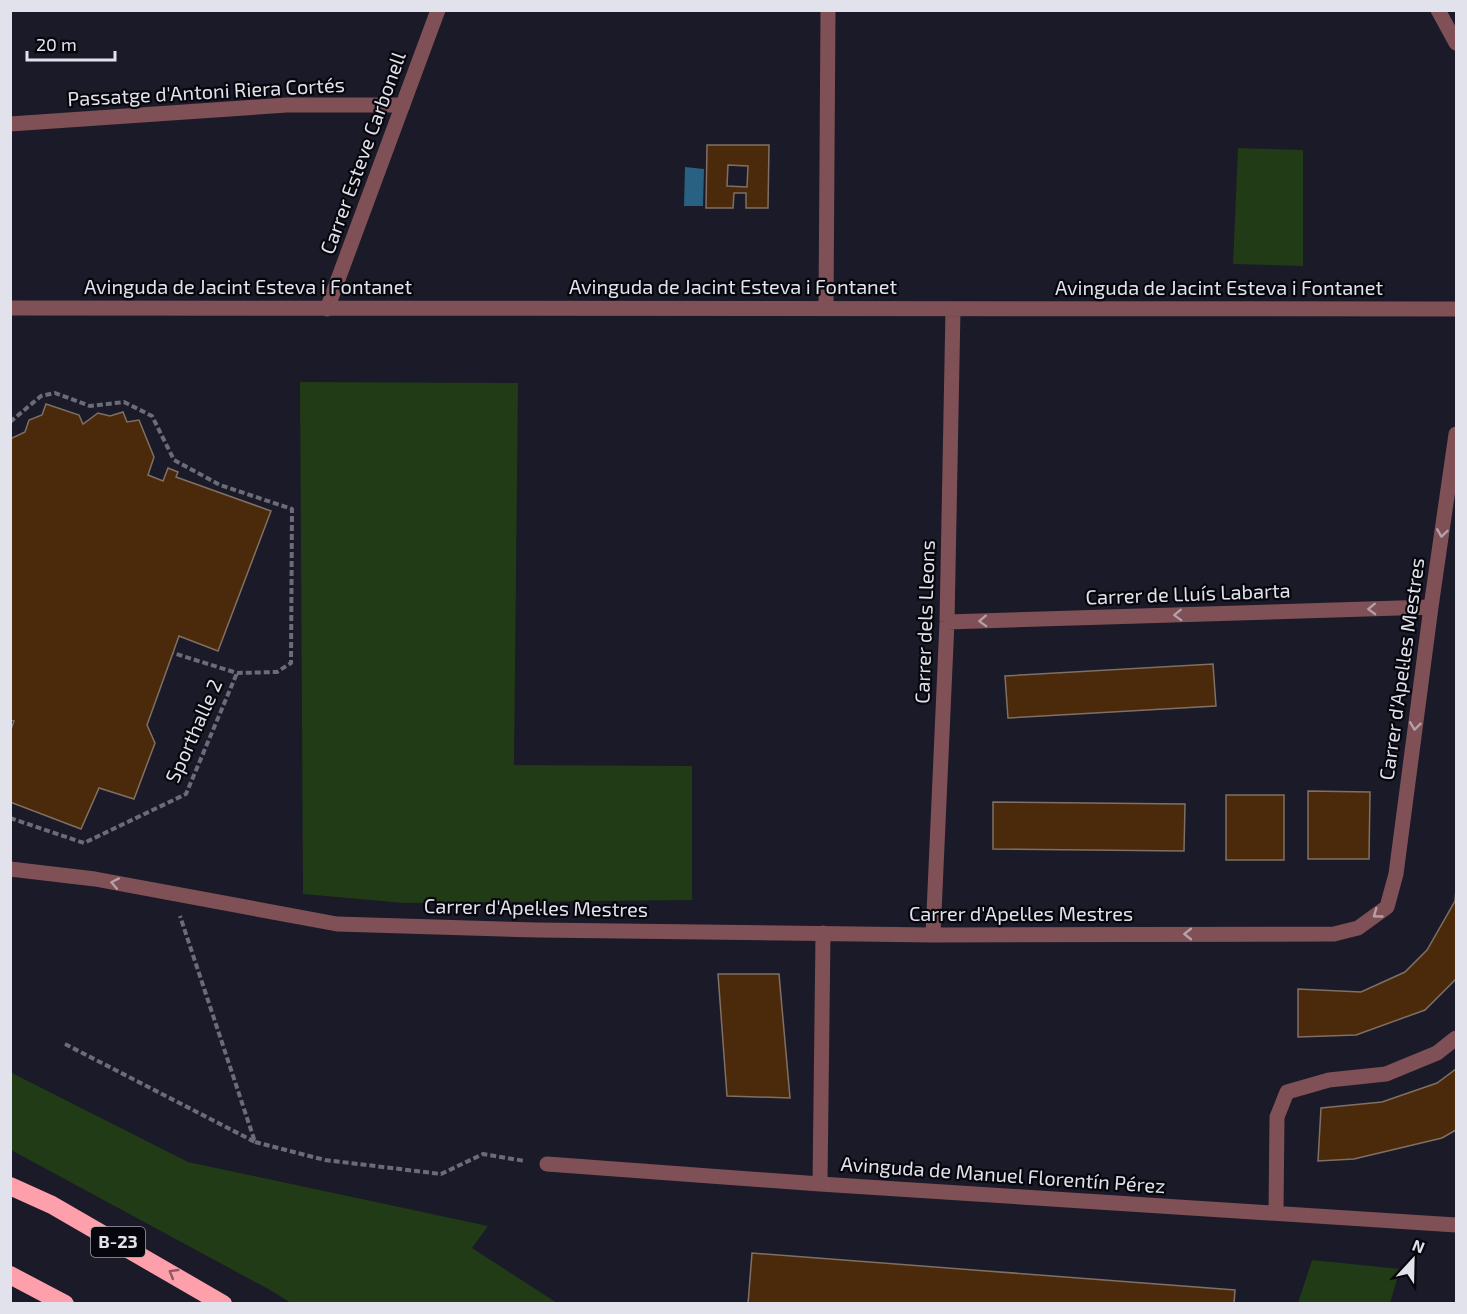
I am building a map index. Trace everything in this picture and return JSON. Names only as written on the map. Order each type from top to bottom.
[{"type":"highway","name":"B-23","points":[[10,1186],[62,1211],[223,1304]]},
{"type":"highway","points":[[10,1275],[64,1304]]},
{"type":"street","name":"Carrer Esteve Carbonell","points":[[327,309],[438,10]]},
{"type":"street","points":[[826,307],[828,10]]},
{"type":"street","points":[[1438,10],[1456,43]]},
{"type":"street","name":"Passatge d'Antoni Riera Cortés","points":[[10,124],[287,105],[403,105]]},
{"type":"street","name":"Avinguda de Jacint Esteva i Fontanet","points":[[10,308],[1456,309]]},
{"type":"street","name":"Carrer dels Lleons","points":[[933,935],[947,622],[953,309]]},
{"type":"street","name":"Carrer d'Apel·les Mestres","points":[[10,869],[95,879],[337,924],[537,930],[933,935],[1334,934],[1358,928],[1387,907],[1396,874],[1456,434]]},
{"type":"street","name":"Carrer de Lluís Labarta","points":[[947,622],[1431,607]]},
{"type":"street","points":[[820,1184],[823,933]]},
{"type":"street","points":[[1276,1213],[1277,1117],[1287,1092],[1329,1080],[1386,1074],[1437,1053],[1456,1038]]},
{"type":"street","name":"Avinguda de Manuel Florentín Pérez","points":[[547,1164],[1456,1225]]},
{"type":"path","points":[[10,422],[41,396],[55,393],[90,406],[124,402],[152,416],[174,460],[220,485],[292,509],[291,663],[277,672],[237,673],[172,653]]},
{"type":"path","name":"Sporthalle 2","points":[[10,818],[84,843],[186,794],[237,673]]},
{"type":"path","points":[[172,894],[255,1142]]},
{"type":"path","points":[[65,1044],[255,1142],[325,1160],[441,1174],[483,1154],[547,1164]]},
{"type":"green space","points":[[1238,148],[1303,150],[1303,266],[1233,264]]},
{"type":"green space","points":[[300,382],[518,383],[514,765],[692,766],[692,900],[404,903],[303,894]]},
{"type":"green space","points":[[10,1072],[188,1162],[488,1226],[472,1248],[557,1303],[291,1303],[11,1150]]},
{"type":"green space","points":[[1312,1260],[1400,1269],[1390,1303],[1298,1303]]},
{"type":"water","points":[[685,167],[704,169],[703,206],[684,206]]},
{"type":"building","points":[[707,145],[769,145],[768,208],[746,208],[746,193],[734,193],[733,208],[706,208]],"holes":[[[728,165],[748,166],[747,187],[727,186]]]},
{"type":"building","points":[[46,404],[79,415],[83,424],[98,413],[110,416],[123,412],[127,422],[139,420],[154,457],[148,475],[163,481],[168,468],[178,472],[176,477],[271,511],[218,651],[179,636],[147,725],[155,743],[134,799],[99,788],[81,829],[10,802],[10,732],[14,721],[10,720],[10,441],[25,432],[29,420],[42,415]]},
{"type":"building","points":[[1213,664],[1216,706],[1008,718],[1005,676]]},
{"type":"building","points":[[1308,791],[1370,792],[1369,859],[1308,859]]},
{"type":"building","points":[[1226,795],[1284,795],[1284,860],[1226,860]]},
{"type":"building","points":[[993,802],[1185,804],[1184,851],[993,849]]},
{"type":"building","points":[[1456,889],[1456,979],[1425,1010],[1356,1035],[1298,1037],[1298,989],[1361,992],[1405,972],[1427,950],[1455,901]]},
{"type":"building","points":[[718,974],[779,974],[790,1098],[727,1096]]},
{"type":"building","points":[[1456,1069],[1456,1130],[1442,1138],[1354,1159],[1318,1161],[1321,1108],[1382,1102],[1437,1083]]},
{"type":"building","points":[[752,1253],[1235,1290],[1234,1304],[748,1304]]}]
